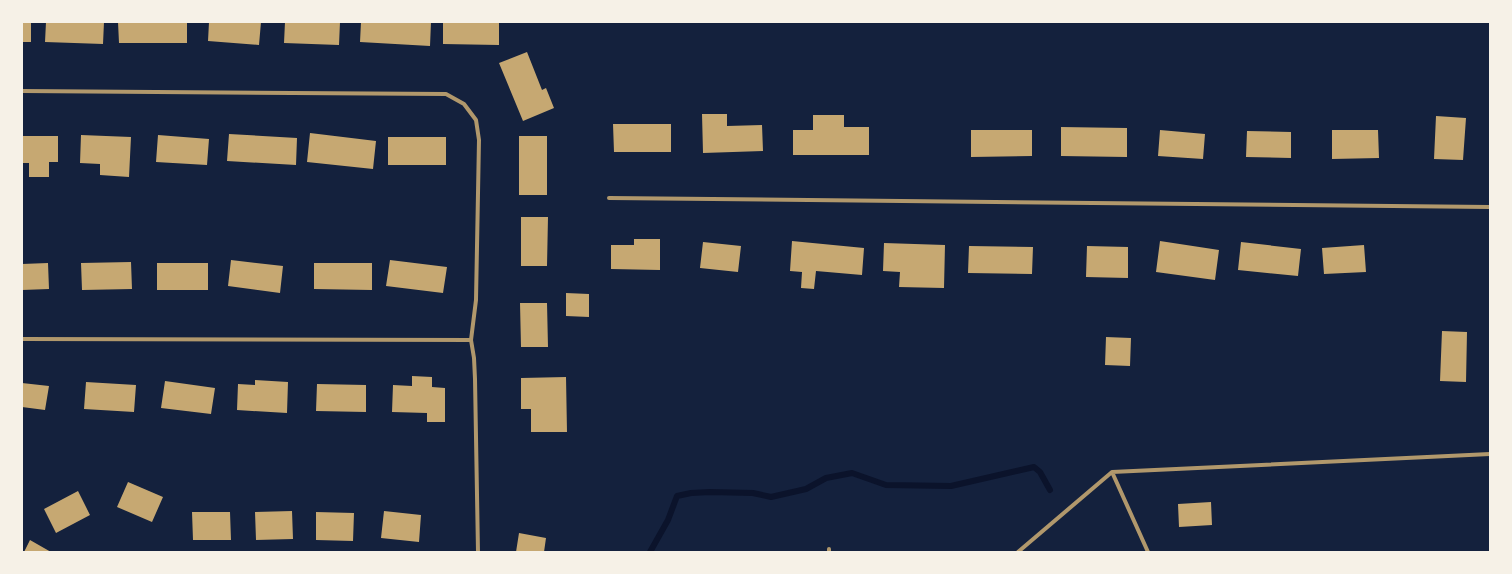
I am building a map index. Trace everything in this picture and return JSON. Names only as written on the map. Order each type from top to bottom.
[{"type":"street","points":[[22,91],[446,94],[464,104],[476,120],[478,140],[476,300],[471,340],[475,379],[478,552]]},
{"type":"street","points":[[609,198],[1490,207]]},
{"type":"street","points":[[22,339],[471,340]]},
{"type":"street","points":[[1018,552],[1112,472],[1490,454]]},
{"type":"street","points":[[1112,472],[1148,552]]},
{"type":"building","points":[[22,22],[31,22],[31,42],[22,42]]},
{"type":"building","points":[[46,22],[104,22],[103,44],[45,42]]},
{"type":"building","points":[[118,22],[187,22],[187,43],[119,43]]},
{"type":"building","points":[[209,22],[261,22],[259,45],[208,41]]},
{"type":"building","points":[[285,22],[340,22],[339,45],[284,43]]},
{"type":"building","points":[[361,22],[431,22],[430,46],[360,42]]},
{"type":"building","points":[[443,22],[499,22],[499,45],[443,44]]},
{"type":"building","points":[[527,52],[542,90],[546,88],[554,108],[523,121],[499,63]]},
{"type":"building","points":[[702,114],[727,114],[727,126],[762,125],[763,151],[703,153]]},
{"type":"building","points":[[813,115],[844,115],[844,127],[869,127],[869,155],[793,155],[793,130],[813,130]]},
{"type":"building","points":[[1436,116],[1466,118],[1463,160],[1434,159]]},
{"type":"building","points":[[613,124],[671,124],[671,152],[614,152]]},
{"type":"building","points":[[1061,127],[1127,128],[1127,157],[1061,156]]},
{"type":"building","points":[[971,130],[1032,130],[1032,156],[971,157]]},
{"type":"building","points":[[1160,130],[1205,134],[1203,159],[1158,156]]},
{"type":"building","points":[[1332,130],[1378,130],[1379,158],[1332,159]]},
{"type":"building","points":[[1247,131],[1291,132],[1291,158],[1246,157]]},
{"type":"building","points":[[310,133],[376,141],[373,169],[307,162]]},
{"type":"building","points":[[229,134],[297,138],[296,165],[227,161]]},
{"type":"building","points":[[81,135],[131,137],[129,177],[100,175],[100,164],[80,163]]},
{"type":"building","points":[[158,135],[209,139],[207,165],[156,162]]},
{"type":"building","points":[[22,136],[58,136],[58,162],[49,162],[49,177],[29,177],[29,163],[22,163]]},
{"type":"building","points":[[519,136],[547,136],[547,195],[519,195]]},
{"type":"building","points":[[388,137],[446,137],[446,165],[388,165]]},
{"type":"building","points":[[521,217],[548,217],[547,266],[521,266]]},
{"type":"building","points":[[634,239],[660,239],[660,270],[611,269],[611,245],[634,245]]},
{"type":"building","points":[[792,241],[864,248],[862,275],[816,271],[814,289],[801,288],[802,272],[790,271]]},
{"type":"building","points":[[1160,241],[1219,250],[1215,280],[1156,272]]},
{"type":"building","points":[[703,242],[741,246],[738,272],[700,268]]},
{"type":"building","points":[[1241,242],[1301,249],[1298,276],[1238,270]]},
{"type":"building","points":[[884,243],[945,245],[944,288],[899,287],[900,272],[883,271]]},
{"type":"building","points":[[1364,245],[1366,272],[1324,274],[1322,248]]},
{"type":"building","points":[[969,246],[1033,247],[1032,274],[968,273]]},
{"type":"building","points":[[1087,246],[1128,247],[1128,278],[1086,277]]},
{"type":"building","points":[[231,260],[283,266],[280,293],[228,286]]},
{"type":"building","points":[[390,260],[447,267],[443,293],[386,286]]},
{"type":"building","points":[[131,262],[132,289],[82,290],[81,263]]},
{"type":"building","points":[[48,263],[49,289],[22,290],[22,264]]},
{"type":"building","points":[[157,263],[208,263],[208,290],[157,290]]},
{"type":"building","points":[[314,263],[372,263],[372,290],[314,289]]},
{"type":"building","points":[[566,293],[589,294],[589,317],[566,316]]},
{"type":"building","points":[[520,303],[547,303],[548,347],[521,347]]},
{"type":"building","points":[[1442,331],[1467,332],[1466,382],[1440,381]]},
{"type":"building","points":[[1106,337],[1131,338],[1130,366],[1105,365]]},
{"type":"building","points":[[412,376],[432,377],[432,387],[445,388],[445,422],[427,422],[427,413],[392,412],[393,385],[412,386]]},
{"type":"building","points":[[566,377],[567,432],[531,432],[531,409],[521,409],[521,378]]},
{"type":"building","points":[[255,380],[288,382],[287,413],[237,410],[238,384],[255,385]]},
{"type":"building","points":[[165,381],[215,388],[211,414],[161,408]]},
{"type":"building","points":[[86,382],[136,385],[134,412],[84,409]]},
{"type":"building","points":[[22,383],[49,386],[45,410],[22,407]]},
{"type":"building","points":[[317,384],[366,385],[366,412],[316,411]]},
{"type":"building","points":[[128,482],[163,497],[152,522],[117,507]]},
{"type":"building","points":[[78,491],[90,515],[56,533],[44,509]]},
{"type":"building","points":[[1211,502],[1212,525],[1179,527],[1178,504]]},
{"type":"building","points":[[292,511],[293,539],[256,540],[255,512]]},
{"type":"building","points":[[384,511],[421,515],[419,542],[381,538]]},
{"type":"building","points":[[192,512],[230,512],[231,540],[193,540]]},
{"type":"building","points":[[316,512],[354,513],[353,541],[316,540]]},
{"type":"building","points":[[519,533],[546,538],[544,552],[516,552]]},
{"type":"building","points":[[30,540],[51,552],[24,552]]},
{"type":"waterway","points":[[650,552],[668,520],[677,496],[691,493],[753,493],[771,497],[806,489],[826,478],[852,473],[886,485],[951,486],[1034,467],[1040,472],[1050,490]]}]
